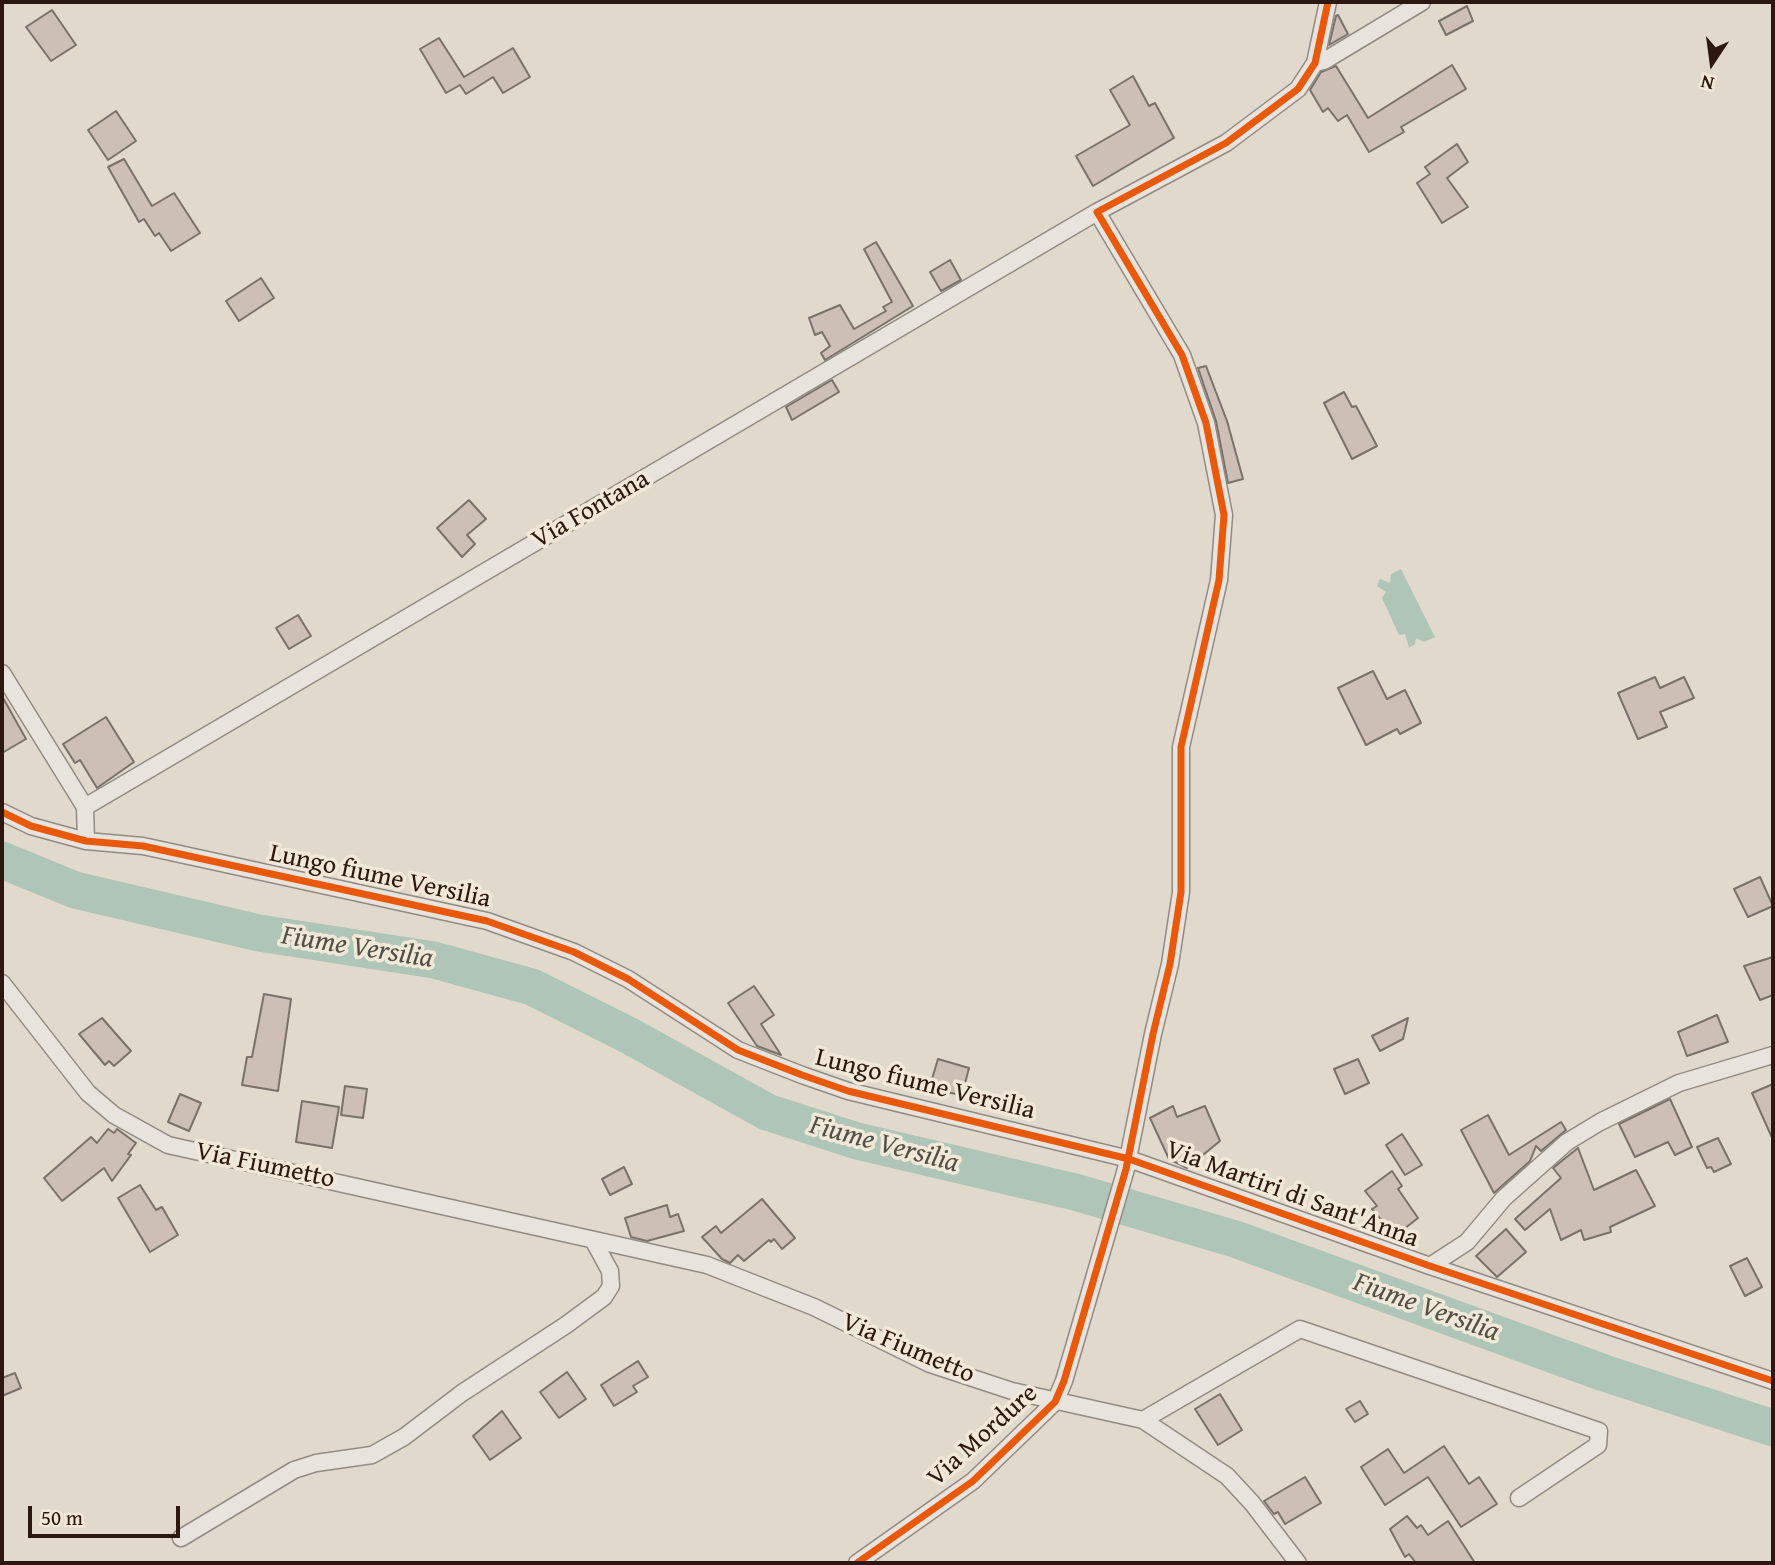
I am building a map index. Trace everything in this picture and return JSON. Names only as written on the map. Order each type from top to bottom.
[{"type":"street","points":[[1097,212],[1226,144],[1297,89],[1315,63],[1328,2]]},
{"type":"street","points":[[1315,63],[1346,49],[1422,2]]},
{"type":"street","name":"Via Fontana","points":[[85,807],[1097,212]]},
{"type":"street","name":"Via Martiri di Sant'Anna","points":[[1097,212],[1182,355],[1206,424],[1224,515],[1219,580],[1181,747],[1179,904],[1170,964],[1153,1034],[1128,1164],[1773,1381]]},
{"type":"street","points":[[2,673],[85,807],[86,841]]},
{"type":"street","name":"Lungo fiume Versilia","points":[[2,812],[31,826],[86,841],[143,846],[487,921],[574,952],[628,979],[738,1050],[802,1075],[848,1091],[1128,1164]]},
{"type":"street","name":"Via Fiumetto","points":[[2,983],[88,1093],[114,1115],[168,1145],[707,1265],[814,1307],[930,1364],[1055,1402],[1143,1420],[1227,1476],[1252,1503],[1298,1563]]},
{"type":"street","points":[[1430,1266],[1467,1242],[1504,1198],[1567,1142],[1600,1122],[1679,1083],[1773,1055]]},
{"type":"street","name":"Via Mordure","points":[[857,1563],[973,1481],[1055,1402],[1064,1381],[1128,1164]]},
{"type":"street","points":[[181,1538],[294,1470],[316,1463],[372,1455],[404,1437],[462,1393],[566,1325],[604,1297],[611,1286],[610,1271],[593,1240]]},
{"type":"street","points":[[1143,1420],[1300,1329],[1599,1431],[1598,1446],[1519,1498]]},
{"type":"shaded area","points":[[1401,569],[1435,637],[1424,642],[1416,638],[1415,644],[1409,648],[1405,634],[1399,635],[1382,598],[1386,592],[1377,586],[1380,579],[1390,583],[1391,574]]},
{"type":"building","points":[[1467,6],[1473,21],[1446,35],[1439,21]]},
{"type":"building","points":[[52,10],[76,45],[51,61],[26,27]]},
{"type":"building","points":[[1338,15],[1348,34],[1329,45],[1336,16]]},
{"type":"building","points":[[439,38],[464,77],[513,48],[530,77],[503,93],[493,77],[466,94],[460,85],[446,93],[420,49]]},
{"type":"building","points":[[1452,65],[1466,89],[1401,127],[1404,132],[1369,152],[1347,115],[1338,121],[1328,108],[1323,112],[1310,90],[1321,72],[1336,66],[1368,118]]},
{"type":"building","points":[[1133,76],[1149,106],[1155,103],[1174,138],[1093,186],[1076,156],[1130,125],[1110,90]]},
{"type":"building","points":[[116,111],[136,141],[108,160],[88,130]]},
{"type":"building","points":[[1457,144],[1468,162],[1447,178],[1468,207],[1442,223],[1417,183],[1430,174],[1425,167]]},
{"type":"building","points":[[124,159],[152,206],[174,193],[200,233],[171,251],[159,233],[155,236],[144,219],[139,222],[108,167]]},
{"type":"building","points":[[876,242],[913,306],[825,360],[821,353],[830,346],[822,332],[815,335],[809,318],[840,305],[854,329],[886,311],[883,307],[892,302],[864,249]]},
{"type":"building","points":[[950,260],[961,280],[941,291],[930,272]]},
{"type":"building","points":[[261,278],[274,298],[239,321],[226,301]]},
{"type":"building","points":[[1206,366],[1227,421],[1243,479],[1228,483],[1216,421],[1198,368]]},
{"type":"building","points":[[832,380],[839,392],[792,420],[786,407]]},
{"type":"building","points":[[1344,392],[1352,407],[1356,406],[1377,446],[1352,459],[1324,403]]},
{"type":"building","points":[[469,500],[486,519],[467,535],[475,544],[462,557],[437,528]]},
{"type":"building","points":[[298,615],[311,636],[289,649],[276,628]]},
{"type":"building","points":[[1373,671],[1387,699],[1405,690],[1421,723],[1400,734],[1397,729],[1366,745],[1338,688]]},
{"type":"building","points":[[1655,677],[1660,688],[1684,677],[1694,698],[1660,712],[1667,727],[1638,739],[1618,693]]},
{"type":"building","points":[[2,696],[26,739],[2,753]]},
{"type":"building","points":[[106,717],[134,762],[97,788],[80,760],[75,763],[63,744]]},
{"type":"building","points":[[1760,877],[1773,906],[1748,917],[1734,889]]},
{"type":"building","points":[[1773,957],[1773,995],[1760,1000],[1744,966]]},
{"type":"building","points":[[754,986],[774,1015],[761,1024],[781,1055],[757,1046],[728,1003]]},
{"type":"building","points":[[264,994],[291,999],[278,1091],[242,1085],[247,1057],[252,1057]]},
{"type":"building","points":[[1717,1015],[1728,1042],[1687,1056],[1678,1032]]},
{"type":"building","points":[[102,1018],[131,1051],[114,1066],[109,1061],[105,1065],[79,1034]]},
{"type":"building","points":[[1408,1018],[1403,1039],[1380,1051],[1372,1036]]},
{"type":"building","points":[[938,1059],[969,1068],[962,1095],[929,1089]]},
{"type":"building","points":[[1358,1059],[1369,1083],[1345,1094],[1334,1069]]},
{"type":"building","points":[[1773,1084],[1773,1140],[1752,1093]]},
{"type":"building","points":[[345,1086],[367,1089],[363,1118],[341,1115]]},
{"type":"building","points":[[180,1094],[201,1103],[189,1131],[168,1122]]},
{"type":"building","points":[[1670,1099],[1692,1147],[1675,1155],[1668,1142],[1635,1157],[1619,1124]]},
{"type":"building","points":[[302,1101],[339,1107],[332,1148],[296,1142]]},
{"type":"building","points":[[1173,1106],[1177,1117],[1205,1106],[1220,1141],[1187,1168],[1169,1159],[1150,1118]]},
{"type":"building","points":[[1488,1115],[1509,1155],[1561,1122],[1566,1130],[1541,1151],[1536,1146],[1530,1161],[1494,1193],[1461,1130]]},
{"type":"building","points":[[108,1129],[114,1133],[117,1129],[136,1143],[128,1154],[131,1155],[112,1181],[104,1168],[62,1201],[44,1178],[91,1137],[97,1143]]},
{"type":"building","points":[[1402,1134],[1422,1165],[1405,1175],[1386,1145]]},
{"type":"building","points":[[1718,1138],[1731,1164],[1714,1172],[1711,1167],[1707,1168],[1697,1147]]},
{"type":"building","points":[[1578,1148],[1594,1190],[1636,1170],[1655,1206],[1610,1227],[1611,1232],[1584,1240],[1581,1230],[1561,1240],[1550,1209],[1525,1230],[1515,1219],[1561,1178],[1553,1168]]},
{"type":"building","points":[[624,1167],[632,1184],[610,1195],[602,1179]]},
{"type":"building","points":[[1392,1171],[1402,1186],[1398,1189],[1418,1218],[1395,1236],[1372,1209],[1377,1206],[1365,1191]]},
{"type":"building","points":[[140,1185],[156,1210],[162,1207],[178,1235],[150,1252],[118,1198]]},
{"type":"building","points":[[762,1199],[795,1238],[782,1249],[774,1239],[771,1242],[769,1240],[744,1261],[738,1255],[730,1263],[722,1259],[702,1237],[716,1226],[721,1233]]},
{"type":"building","points":[[667,1205],[670,1217],[678,1214],[684,1231],[647,1241],[631,1237],[625,1218]]},
{"type":"building","points":[[1506,1229],[1526,1252],[1497,1277],[1476,1256]]},
{"type":"building","points":[[1747,1258],[1762,1287],[1745,1296],[1730,1266]]},
{"type":"building","points":[[638,1361],[648,1377],[633,1386],[637,1392],[614,1406],[601,1385]]},
{"type":"building","points":[[567,1372],[586,1399],[559,1418],[540,1392]]},
{"type":"building","points":[[15,1373],[21,1388],[2,1396],[2,1378]]},
{"type":"building","points":[[1220,1394],[1242,1430],[1218,1445],[1195,1409]]},
{"type":"building","points":[[1360,1401],[1368,1414],[1355,1422],[1346,1409]]},
{"type":"building","points":[[502,1411],[521,1438],[490,1460],[473,1436]]},
{"type":"building","points":[[1444,1446],[1469,1484],[1479,1477],[1497,1504],[1461,1527],[1428,1477],[1385,1505],[1361,1467],[1388,1449],[1404,1473]]},
{"type":"building","points":[[1305,1477],[1321,1503],[1285,1524],[1278,1512],[1274,1514],[1264,1501]]},
{"type":"building","points":[[1407,1516],[1417,1528],[1421,1525],[1428,1535],[1448,1521],[1475,1563],[1416,1563],[1409,1554],[1405,1557],[1390,1529]]},
{"type":"waterway","name":"Fiume Versilia","points":[[2,860],[75,890],[259,933],[434,960],[532,987],[628,1035],[767,1112],[857,1141],[1075,1192],[1235,1239],[1604,1373],[1773,1428]]},
{"type":"cycle path","points":[[857,1563],[973,1481],[1055,1402],[1064,1381],[1126,1169],[1170,964],[1181,892],[1181,747],[1219,580],[1224,515],[1206,423],[1182,355],[1097,212],[1226,143],[1298,89],[1315,63],[1328,2]]},
{"type":"cycle path","points":[[2,812],[31,826],[86,841],[143,846],[487,921],[574,952],[628,979],[738,1050],[802,1075],[848,1091],[1129,1159],[1430,1266],[1773,1381]]}]
